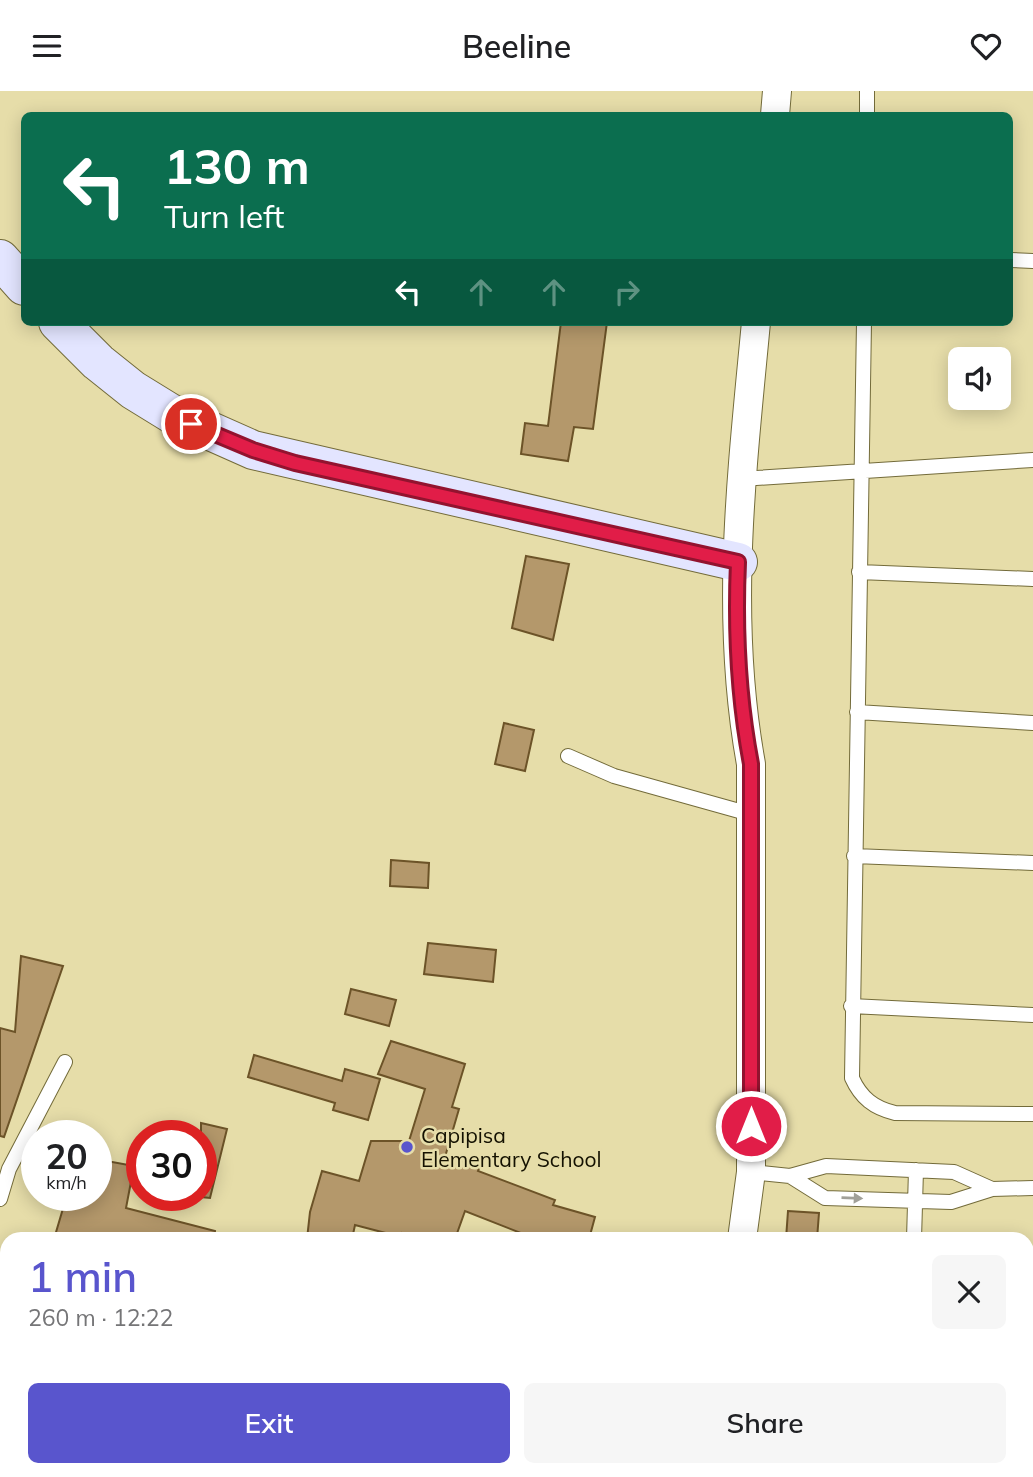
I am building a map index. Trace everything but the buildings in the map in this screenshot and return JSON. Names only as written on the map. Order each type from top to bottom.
[{"type":"street","points":[[775,112],[778,91]]},
{"type":"street","points":[[0,260],[21,283]]},
{"type":"street","points":[[62,326],[99,362],[134,390],[172,414],[253,450],[738,562]]},
{"type":"street","points":[[743,1232],[751,1173],[751,764],[740,705],[735,635],[741,479],[756,326]]},
{"type":"lane","points":[[867,91],[867,112]]},
{"type":"lane","points":[[1013,260],[1033,261]]},
{"type":"lane","points":[[864,326],[852,1078],[864,1097],[873,1105],[895,1113],[1033,1114]]},
{"type":"lane","points":[[741,479],[1033,460]]},
{"type":"lane","points":[[859,572],[1033,579]]},
{"type":"lane","points":[[857,712],[1033,723]]},
{"type":"lane","points":[[568,756],[614,776],[750,814]]},
{"type":"lane","points":[[854,856],[1033,863]]},
{"type":"lane","points":[[852,1006],[1033,1015]]},
{"type":"lane","points":[[0,1199],[9,1169],[65,1062]]},
{"type":"lane","points":[[751,1173],[790,1176],[826,1165],[954,1171],[992,1189]]},
{"type":"lane","points":[[914,1232],[915,1170]]},
{"type":"lane","points":[[790,1176],[825,1198],[951,1202],[992,1189],[1033,1188]]},
{"type":"place","name":"Capipisa Elementary School","points":[[407,1147]]},
{"type":"route","points":[[191,424],[253,450],[295,463],[340,470],[738,562],[735,635],[740,705],[751,764],[751,1126]]}]
